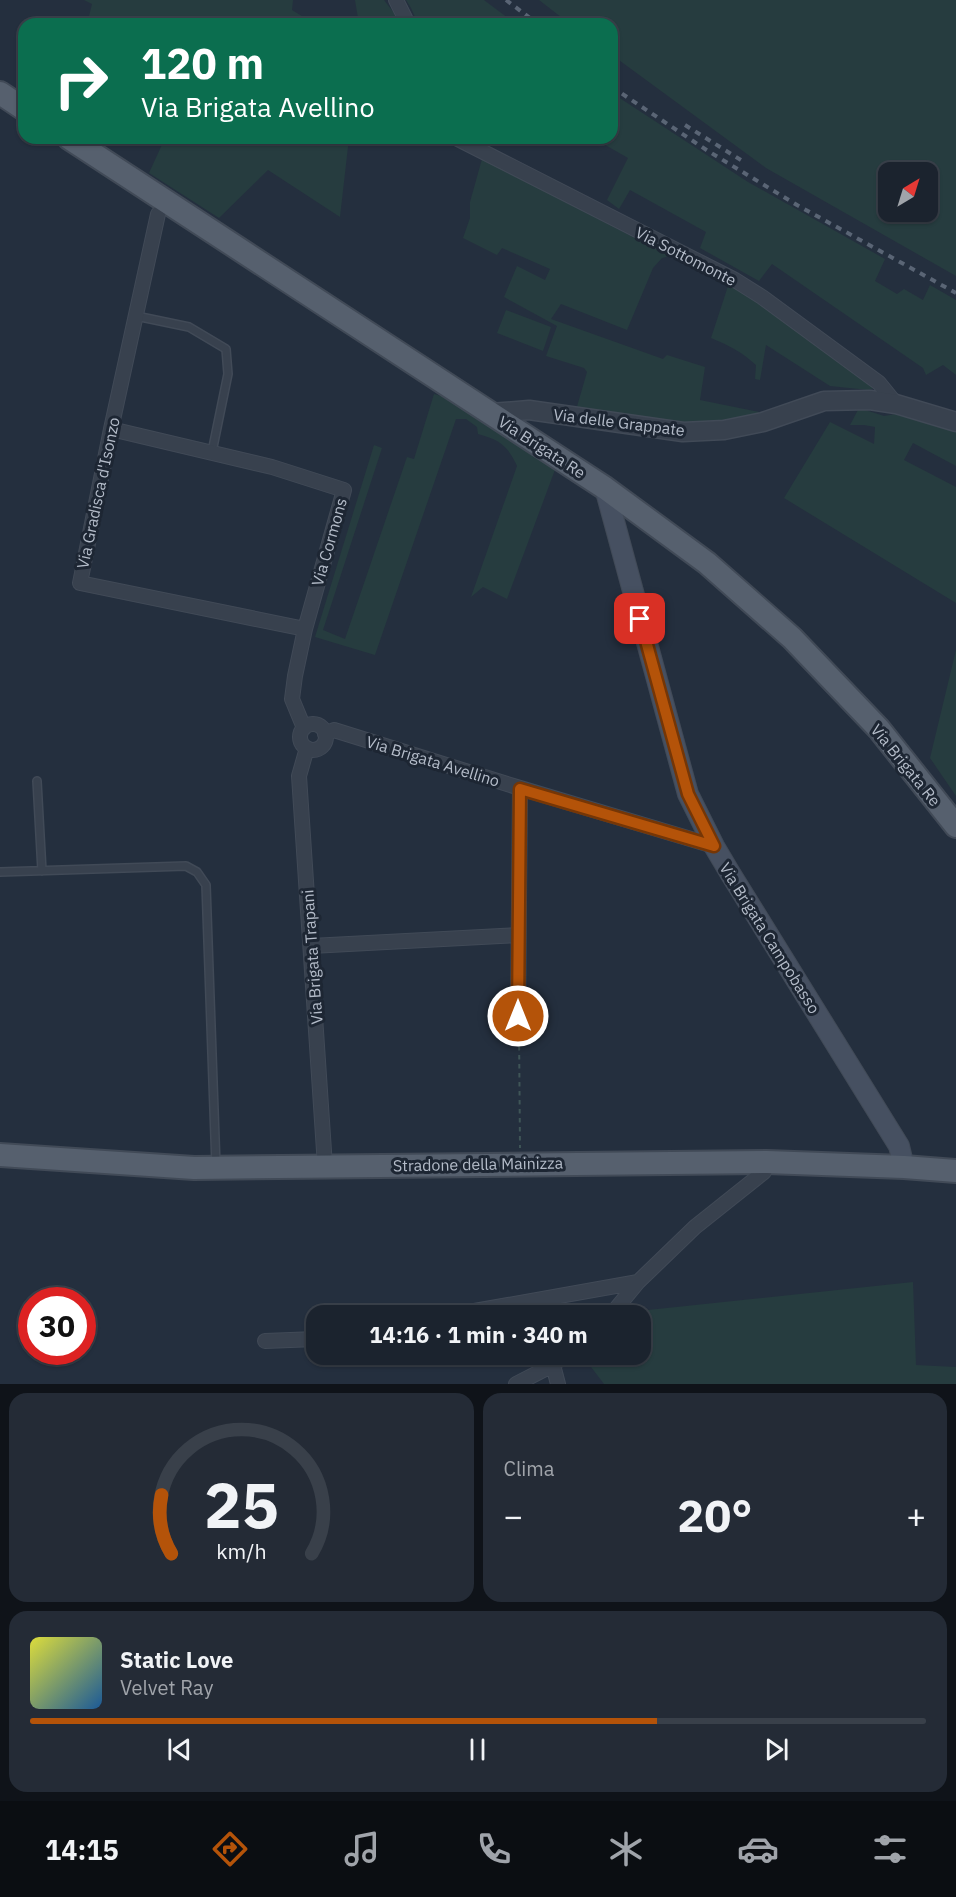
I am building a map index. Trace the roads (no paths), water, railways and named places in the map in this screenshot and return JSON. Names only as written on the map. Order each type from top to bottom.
[{"type":"main road","points":[[0,93],[18,105]]},
{"type":"main road","name":"Via Brigata Re","points":[[78,144],[605,488],[707,563],[792,638],[879,729],[956,826]]},
{"type":"main road","name":"Via Brigata Campobasso","points":[[605,488],[688,794],[714,846],[898,1146],[904,1167]]},
{"type":"main road","name":"Stradone della Mainizza","points":[[0,1155],[194,1168],[767,1162],[956,1171]]},
{"type":"street","points":[[396,0],[405,18]]},
{"type":"street","name":"Via Sottomonte","points":[[468,144],[735,280],[762,297],[879,383],[896,404]]},
{"type":"street","name":"Via Gradisca d'Isonzo","points":[[158,214],[80,583],[305,629]]},
{"type":"street","name":"Via delle Grappate","points":[[491,413],[529,410],[683,432],[724,430],[763,422],[824,401],[870,400],[896,404],[956,422]]},
{"type":"street","name":"Via Cormons","points":[[111,429],[272,467],[344,490],[305,629],[295,675],[292,699],[304,728]]},
{"type":"street","points":[[304,728],[314,724],[319,726],[325,734],[324,744],[320,748],[311,750],[307,748]]},
{"type":"street","name":"Via Brigata Trapani","points":[[304,728],[300,736],[307,748],[299,776],[325,1166]]},
{"type":"street","name":"Via Brigata Avellino","points":[[325,734],[334,730],[520,789],[714,846]]},
{"type":"street","points":[[518,1016],[520,789]]},
{"type":"street","points":[[311,946],[518,935]]},
{"type":"street","points":[[619,1305],[638,1282],[695,1227],[765,1172],[767,1162]]},
{"type":"street","points":[[508,1305],[638,1282]]},
{"type":"street","points":[[265,1341],[306,1339]]},
{"type":"street","points":[[516,1384],[553,1365],[558,1384]]},
{"type":"lane","points":[[136,316],[189,327],[226,349],[228,374],[212,452]]},
{"type":"lane","points":[[37,781],[42,871]]},
{"type":"lane","points":[[0,872],[186,866],[197,872],[206,885],[216,1168]]},
{"type":"railway","points":[[506,0],[530,18]]},
{"type":"railway","points":[[618,91],[708,151],[797,205],[956,293]]},
{"type":"railway","points":[[685,125],[744,162]]}]
